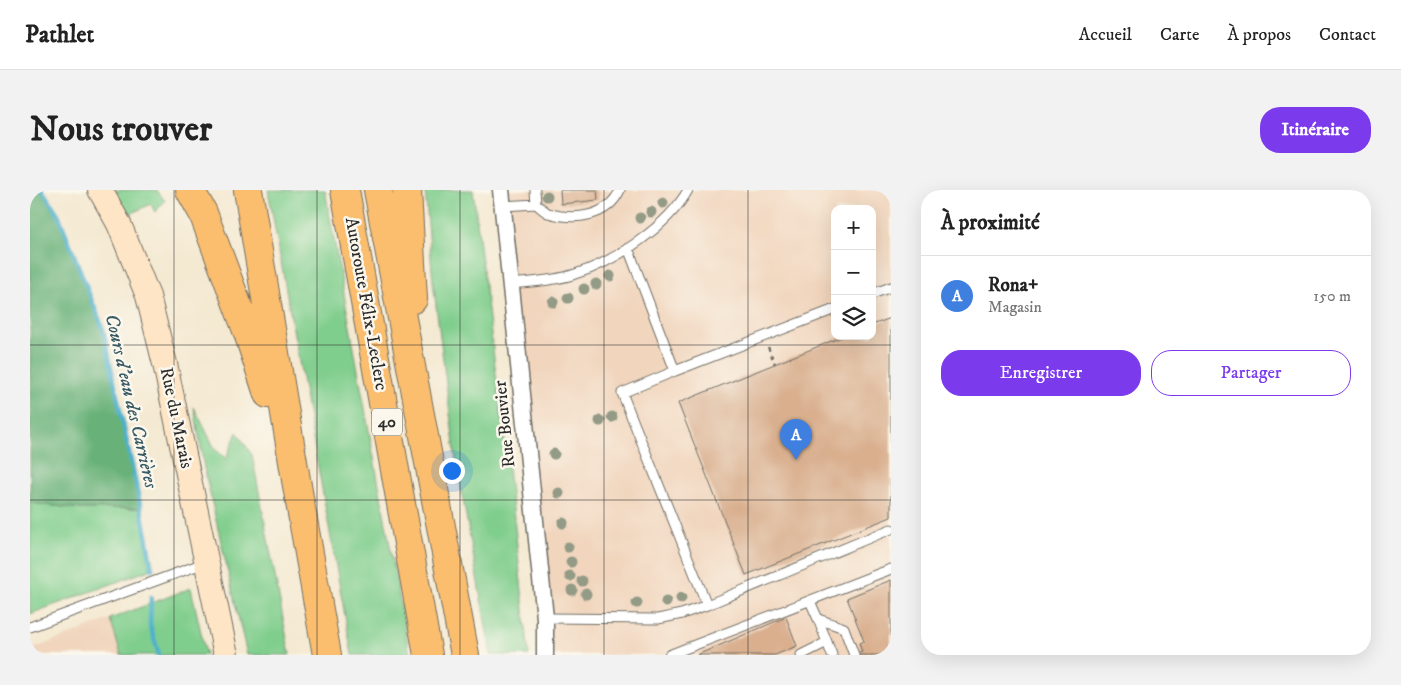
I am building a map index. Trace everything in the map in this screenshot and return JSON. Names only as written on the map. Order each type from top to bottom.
[{"type":"highway","points":[[190,190],[203,213],[248,333],[296,480]]},
{"type":"highway","points":[[248,190],[327,655]]},
{"type":"highway","name":"Autoroute Félix-Leclerc","points":[[346,190],[428,655]]},
{"type":"highway","points":[[378,190],[465,655]]},
{"type":"highway","points":[[407,190],[419,411]]},
{"type":"street","name":"Rue du Marais","points":[[100,190],[119,224],[148,296],[165,364],[226,655]]},
{"type":"street","name":"Rue Bouvier","points":[[502,198],[544,618],[545,655]]},
{"type":"lane","points":[[535,190],[536,204]]},
{"type":"lane","points":[[502,198],[536,204],[547,212],[564,216],[583,216],[603,210],[616,199],[620,190]]},
{"type":"lane","points":[[510,284],[574,275],[594,267],[628,248],[665,221],[688,190]]},
{"type":"lane","points":[[628,248],[676,371]]},
{"type":"lane","points":[[876,293],[891,287]]},
{"type":"lane","points":[[707,605],[622,393],[831,311]]},
{"type":"lane","points":[[544,618],[658,619],[682,614],[891,529]]},
{"type":"lane","points":[[30,627],[207,562]]},
{"type":"lane","points":[[669,655],[891,570]]},
{"type":"lane","points":[[810,601],[832,655]]},
{"type":"lane","points":[[818,620],[844,628],[854,655]]},
{"type":"lane","points":[[801,655],[827,642]]},
{"type":"shaded area","points":[[501,190],[891,190],[891,655],[545,655]]},
{"type":"shaded area","points":[[110,619],[121,655],[30,655],[30,650]]},
{"type":"green space","points":[[30,190],[42,190],[58,214],[103,329],[141,508],[81,509],[30,503]]},
{"type":"green space","points":[[115,190],[157,190],[165,201],[155,212],[151,204],[128,215]]},
{"type":"green space","points":[[268,190],[325,190],[410,655],[352,655]]},
{"type":"green space","points":[[425,190],[473,190],[513,509],[529,655],[491,655],[456,460],[433,282]]},
{"type":"green space","points":[[194,407],[215,449],[226,459],[237,432],[252,455],[290,655],[247,655],[204,468]]},
{"type":"green space","points":[[30,503],[81,509],[141,508],[152,569],[30,614]]},
{"type":"green space","points":[[191,588],[206,655],[121,655],[110,619]]},
{"type":"building","points":[[560,190],[597,190],[598,200],[561,204]]},
{"type":"building","points":[[891,318],[891,517],[746,575],[678,403],[834,340],[876,340],[876,324]]},
{"type":"building","points":[[891,580],[891,655],[854,655],[862,652],[859,643],[864,641],[847,598]]},
{"type":"building","points":[[786,617],[797,646],[775,655],[697,655]]},
{"type":"waterway","name":"Cours d'eau des Carrières","points":[[42,190],[58,214],[103,329],[152,569]]},
{"type":"waterway","name":"Cours d'eau des Carrières","points":[[151,597],[150,625],[159,655]]},
{"type":"place","name":"Rona+","points":[[796,460]]}]
